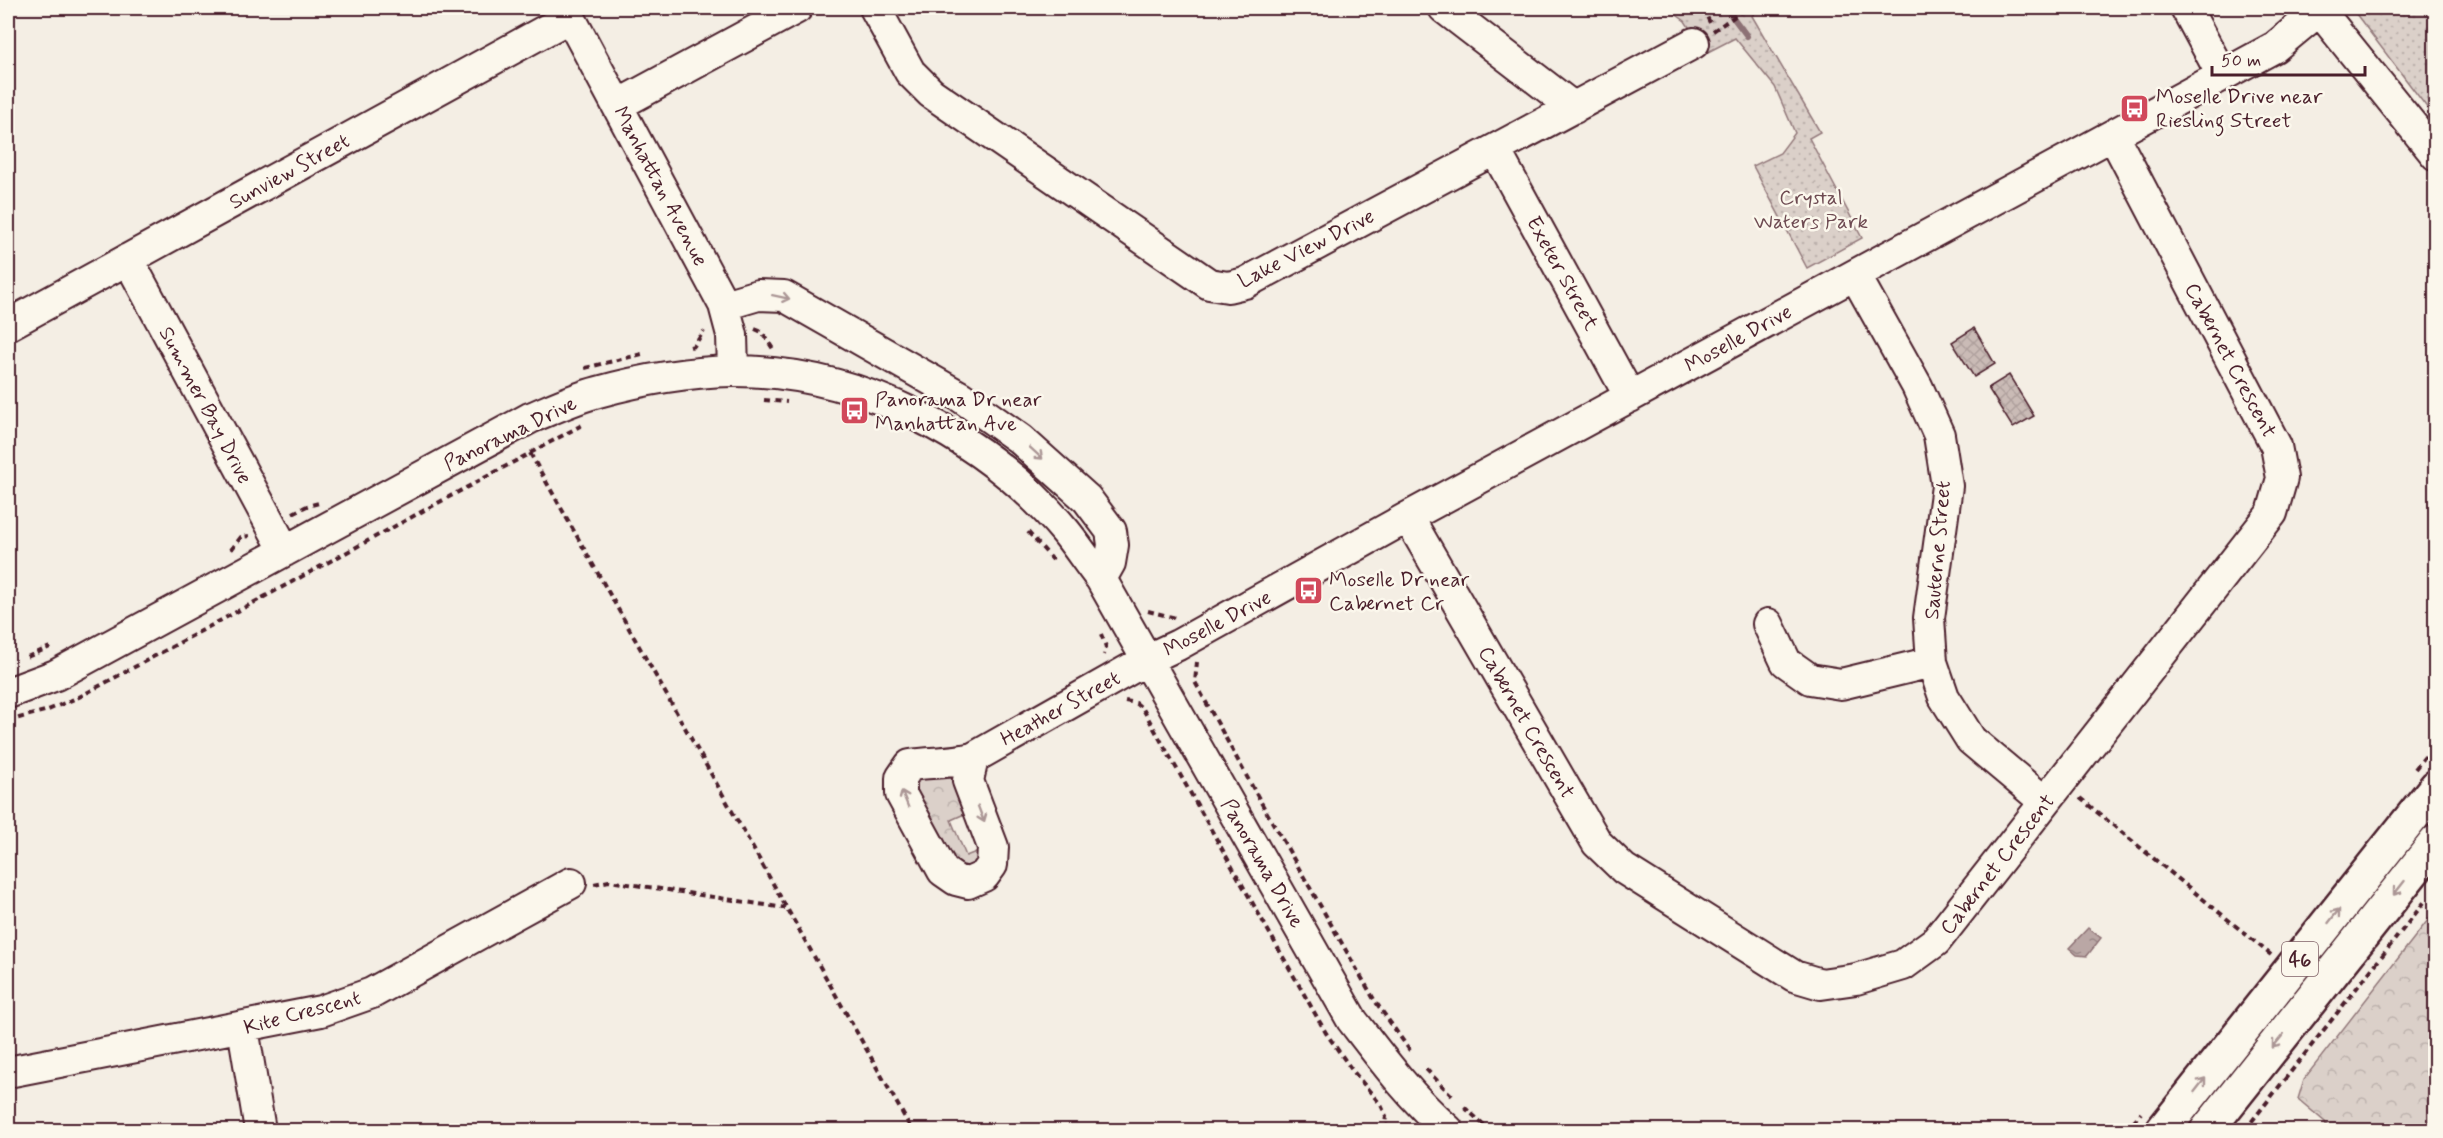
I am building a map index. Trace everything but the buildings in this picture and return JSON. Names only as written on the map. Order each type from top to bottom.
[{"type":"main road","name":"46","points":[[2163,1131],[2436,787]]},
{"type":"main road","name":"46","points":[[2207,1131],[2436,842]]},
{"type":"street","points":[[618,105],[797,8]]},
{"type":"street","name":"Lake View Drive","points":[[875,8],[909,72],[931,93],[1209,284],[1228,287],[1245,283],[1703,37]]},
{"type":"street","points":[[1444,8],[1574,108]]},
{"type":"street","points":[[2186,8],[2222,75]]},
{"type":"street","points":[[2321,9],[2436,155]]},
{"type":"street","name":"Moselle Drive","points":[[1148,659],[1178,645],[1408,517],[2275,47],[2321,9]]},
{"type":"street","name":"Manhattan Avenue","points":[[567,12],[724,305],[732,335],[733,371]]},
{"type":"street","name":"Sunview Street","points":[[8,325],[567,12]]},
{"type":"street","name":"Cabernet Crescent","points":[[1408,517],[1597,843],[1624,869],[1794,976],[1821,984],[1856,979],[1903,965],[1936,941],[2272,513],[2282,478],[2276,446],[2113,135]]},
{"type":"street","name":"Exeter Street","points":[[1495,150],[1630,397]]},
{"type":"street","name":"Summer Bay Drive","points":[[128,259],[285,551]]},
{"type":"street","name":"Sauterne Street","points":[[1855,274],[1917,386],[1939,435],[1947,486],[1929,618],[1932,662],[1944,697],[1971,740],[2053,792]]},
{"type":"street","points":[[724,305],[758,295],[784,296],[961,397],[1012,433],[1087,499],[1111,531],[1113,545],[1110,563],[1101,579]]},
{"type":"street","name":"Panorama Drive","points":[[8,693],[56,675],[530,418],[596,392],[674,376],[733,371],[798,377],[869,395],[936,426],[991,462],[1023,489],[1065,531],[1101,579],[1148,659],[1352,1020],[1386,1066],[1419,1120],[1455,1118]]},
{"type":"street","points":[[1768,624],[1786,662],[1810,679],[1841,684],[1932,662]]},
{"type":"street","name":"Heather Street","points":[[973,758],[1148,659]]},
{"type":"street","name":"Kite Crescent","points":[[8,1072],[321,1011],[372,993],[571,884]]},
{"type":"street","points":[[243,1028],[260,1131]]},
{"type":"path","points":[[1703,8],[1703,37]]},
{"type":"path","points":[[1726,24],[1747,8]]},
{"type":"path","points":[[688,349],[694,346],[704,334],[704,327]]},
{"type":"path","points":[[575,371],[599,363],[648,353]]},
{"type":"path","points":[[753,399],[795,403]]},
{"type":"path","points":[[8,721],[48,710],[79,697],[582,425]]},
{"type":"path","points":[[530,453],[912,1131]]},
{"type":"path","points":[[227,554],[241,537],[245,538],[307,506],[322,502]]},
{"type":"path","points":[[1025,528],[1060,567]]},
{"type":"path","points":[[1099,631],[1106,647],[1097,665],[1119,702],[1136,703],[1143,709],[1326,1033],[1381,1105],[1386,1116],[1385,1124],[1390,1131]]},
{"type":"path","points":[[18,660],[51,647]]},
{"type":"path","points":[[1198,659],[1195,682],[1375,1001],[1416,1059]]},
{"type":"path","points":[[2053,792],[2290,971]]},
{"type":"path","points":[[571,884],[593,884],[609,880],[786,908]]},
{"type":"path","points":[[2245,1131],[2428,898]]},
{"type":"path","points":[[1424,1067],[1454,1099]]},
{"type":"path","points":[[1455,1118],[1490,1131]]},
{"type":"green space","name":"Crystal Waters Park","points":[[1667,8],[1758,8],[1752,16],[1820,132],[1809,138],[1862,238],[1807,268],[1753,166],[1780,153],[1795,133],[1775,87],[1735,38],[1706,53],[1685,21]]},
{"type":"green space","points":[[2361,8],[2435,8],[2435,118],[2356,14]]},
{"type":"green space","points":[[942,773],[958,778],[971,811],[951,820],[966,856],[986,848],[975,867],[961,871],[947,861],[911,787],[920,774]]},
{"type":"green space","points":[[2435,911],[2435,1130],[2328,1130],[2325,1122],[2298,1099],[2304,1079]]},
{"type":"water","points":[[2088,928],[2101,938],[2087,956],[2077,955],[2069,948]]},
{"type":"waterway","points":[[1726,8],[1747,36]]},
{"type":"place","name":"Moselle Drive near Riesling Street","points":[[2135,108]]},
{"type":"place","name":"Panorama Dr near Manhattan Ave","points":[[854,411]]},
{"type":"place","name":"Moselle Dr near Cabernet Cr","points":[[1308,591]]}]
